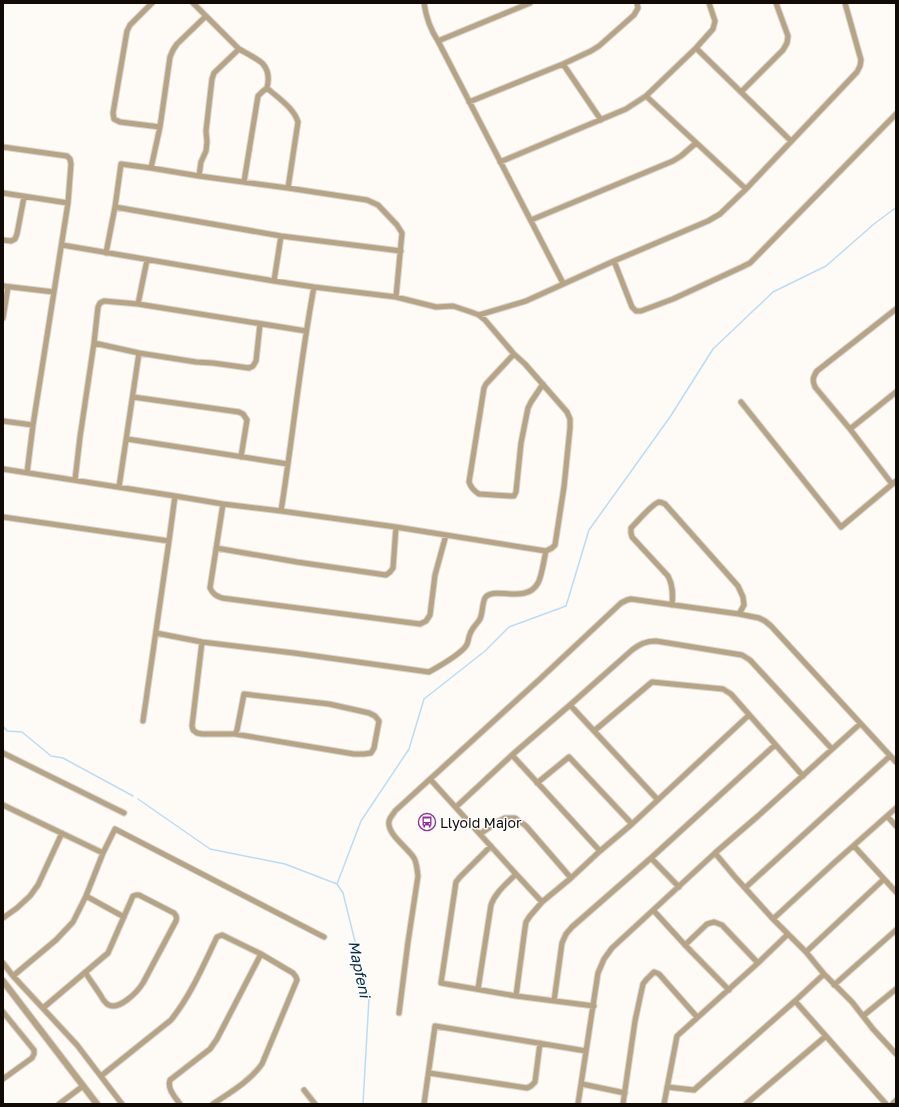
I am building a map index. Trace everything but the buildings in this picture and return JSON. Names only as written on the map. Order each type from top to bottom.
[{"type":"street","points":[[152,3],[130,25],[127,31],[113,113],[114,119],[120,122],[160,127]]},
{"type":"street","points":[[193,3],[239,49],[263,63],[269,76],[267,88],[258,96],[244,182]]},
{"type":"street","points":[[424,3],[425,13],[431,31],[438,41],[563,283]]},
{"type":"street","points":[[438,41],[530,3]]},
{"type":"street","points":[[469,102],[563,64],[599,46],[634,14],[638,8],[637,3]]},
{"type":"street","points":[[500,162],[626,109],[646,96],[696,48],[713,28],[715,21],[710,3]]},
{"type":"street","points":[[741,92],[783,50],[787,42],[788,36],[776,3]]},
{"type":"street","points":[[479,315],[526,301],[563,283],[708,221],[720,214],[746,189],[857,72],[862,60],[845,3]]},
{"type":"street","points":[[151,168],[160,127],[170,57],[173,50],[206,16]]},
{"type":"street","points":[[696,48],[791,141]]},
{"type":"street","points":[[199,176],[201,162],[206,151],[206,131],[214,73],[239,49]]},
{"type":"street","points":[[563,64],[601,120]]},
{"type":"street","points":[[267,88],[293,112],[298,122],[288,188]]},
{"type":"street","points":[[646,96],[746,189]]},
{"type":"street","points":[[614,261],[632,307],[636,311],[640,311],[673,299],[750,263],[896,114]]},
{"type":"street","points":[[531,220],[673,161],[696,143]]},
{"type":"street","points":[[3,147],[67,156],[70,159],[71,164],[68,202],[62,245],[33,425],[27,473]]},
{"type":"street","points":[[106,253],[115,207],[120,164],[288,188],[367,200],[378,205],[402,233],[396,297]]},
{"type":"street","points":[[3,193],[68,202]]},
{"type":"street","points":[[3,240],[11,241],[18,234],[24,197]]},
{"type":"street","points":[[115,207],[281,236],[401,251]]},
{"type":"street","points":[[274,281],[281,236]]},
{"type":"street","points":[[3,469],[223,504],[396,527],[546,550],[549,550],[555,545],[564,487],[570,419],[567,412],[543,384],[514,354],[486,320],[479,315],[453,306],[436,307],[396,297],[274,281],[62,245]]},
{"type":"street","points":[[138,304],[147,260]]},
{"type":"street","points":[[3,318],[5,286],[54,292]]},
{"type":"street","points":[[281,511],[306,331],[314,287]]},
{"type":"street","points":[[75,480],[98,307],[100,303],[104,301],[138,304],[306,331]]},
{"type":"street","points":[[741,402],[841,528],[894,483],[815,387],[813,381],[814,376],[817,371],[896,309]]},
{"type":"street","points":[[94,343],[139,353],[196,362],[249,368],[253,366],[256,361],[260,324]]},
{"type":"street","points":[[120,487],[139,353]]},
{"type":"street","points":[[514,354],[484,388],[469,482],[475,492],[479,494],[514,496],[516,492],[521,443],[528,408],[543,384]]},
{"type":"street","points":[[850,429],[896,392]]},
{"type":"street","points":[[133,397],[239,412],[243,414],[247,420],[241,457]]},
{"type":"street","points":[[3,421],[33,425]]},
{"type":"street","points":[[126,439],[288,464]]},
{"type":"street","points":[[143,721],[175,496]]},
{"type":"street","points":[[672,604],[672,586],[668,576],[632,537],[631,532],[631,528],[652,506],[660,502],[665,504],[738,586],[743,597],[744,606],[738,614]]},
{"type":"street","points":[[223,504],[210,588],[216,597],[222,598],[420,624],[426,621],[430,615],[435,575],[446,535]]},
{"type":"street","points":[[3,516],[169,541]]},
{"type":"street","points":[[216,548],[386,575],[393,568],[396,527]]},
{"type":"street","points":[[156,633],[202,642],[294,653],[428,672],[455,655],[466,646],[472,630],[481,617],[485,598],[488,595],[492,593],[523,593],[530,592],[534,589],[539,582],[546,550]]},
{"type":"street","points":[[399,1013],[418,876],[414,857],[395,837],[390,829],[388,823],[390,818],[395,811],[541,678],[621,602],[631,599],[759,618],[771,626],[896,762]]},
{"type":"street","points":[[456,807],[512,755],[570,706],[632,650],[641,643],[648,641],[742,655],[750,660],[832,749]]},
{"type":"street","points":[[202,642],[192,726],[193,730],[197,733],[235,734],[354,754],[364,754],[371,753],[374,748],[379,722],[375,716],[369,713],[329,704],[244,694],[235,734]]},
{"type":"street","points":[[594,731],[652,682],[723,689],[731,694],[803,776]]},
{"type":"street","points":[[570,706],[658,800]]},
{"type":"street","points":[[516,996],[526,922],[530,916],[542,902],[571,878],[600,850],[632,824],[749,714]]},
{"type":"street","points":[[578,1104],[598,973],[604,959],[612,948],[654,911],[715,853],[860,724]]},
{"type":"street","points":[[554,1000],[562,943],[566,934],[572,927],[651,858],[775,745]]},
{"type":"street","points":[[3,753],[124,813]]},
{"type":"street","points":[[512,755],[600,850]]},
{"type":"street","points":[[745,888],[890,756]]},
{"type":"street","points":[[538,783],[570,757],[632,824]]},
{"type":"street","points":[[430,779],[542,902]]},
{"type":"street","points":[[3,805],[103,853]]},
{"type":"street","points":[[773,920],[834,862],[896,808]]},
{"type":"street","points":[[887,816],[896,826]]},
{"type":"street","points":[[480,834],[505,818],[515,818],[526,826],[571,878]]},
{"type":"street","points":[[13,976],[56,940],[73,922],[86,896],[103,853],[115,830],[324,937]]},
{"type":"street","points":[[3,918],[30,896],[38,885],[62,833]]},
{"type":"street","points":[[491,846],[456,882],[441,983],[516,996],[594,1006]]},
{"type":"street","points":[[854,846],[896,892]]},
{"type":"street","points":[[715,853],[773,920],[806,952],[834,985],[852,1002],[873,1029],[896,1054]]},
{"type":"street","points":[[651,858],[678,887]]},
{"type":"street","points":[[478,989],[492,900],[516,874]]},
{"type":"street","points":[[806,952],[884,878]]},
{"type":"street","points":[[43,1008],[85,972],[104,958],[108,953],[133,896],[136,895],[176,915],[176,921],[139,990],[133,996],[118,1005],[106,1004],[85,972]]},
{"type":"street","points":[[86,896],[124,917]]},
{"type":"street","points":[[654,911],[729,990]]},
{"type":"street","points":[[685,944],[707,924],[714,922],[722,925],[758,963]]},
{"type":"street","points":[[834,985],[896,930]]},
{"type":"street","points":[[664,1104],[677,1036],[729,990],[788,934]]},
{"type":"street","points":[[101,1076],[171,1020],[177,1013],[194,984],[217,937],[222,935],[261,954],[293,973],[297,980],[262,1064],[247,1080],[213,1104]]},
{"type":"street","points":[[180,1104],[169,1088],[170,1080],[210,1049],[217,1039],[261,954]]},
{"type":"street","points":[[3,963],[13,976],[77,1045],[122,1104]]},
{"type":"street","points":[[623,1104],[635,1021],[643,984],[646,980],[654,972],[659,974],[697,1017]]},
{"type":"street","points":[[667,1087],[694,1090],[824,974]]},
{"type":"street","points":[[3,981],[97,1104]]},
{"type":"street","points":[[863,1016],[896,989]]},
{"type":"street","points":[[795,1001],[886,1104]]},
{"type":"street","points":[[3,1012],[34,1050],[32,1058],[3,1079]]},
{"type":"street","points":[[424,1104],[435,1026],[586,1051]]},
{"type":"street","points":[[746,1104],[826,1036]]},
{"type":"street","points":[[429,1073],[527,1088],[535,1082],[540,1043]]},
{"type":"street","points":[[582,1084],[625,1093]]},
{"type":"street","points":[[59,1104],[83,1086]]},
{"type":"street","points":[[304,1090],[315,1104]]},
{"type":"waterway","points":[[337,884],[361,821],[409,749],[424,699],[485,651],[509,627],[566,606],[589,530],[670,417],[713,349],[773,292],[826,266],[874,224],[896,209]]},
{"type":"waterway","points":[[3,726],[7,731],[22,732],[51,756],[63,758],[133,796]]},
{"type":"waterway","points":[[138,799],[210,849],[285,864],[337,884]]},
{"type":"waterway","name":"Mapfeni","points":[[337,884],[343,893],[369,998],[363,1104]]},
{"type":"place","name":"Llyoid Major","points":[[427,822]]}]
